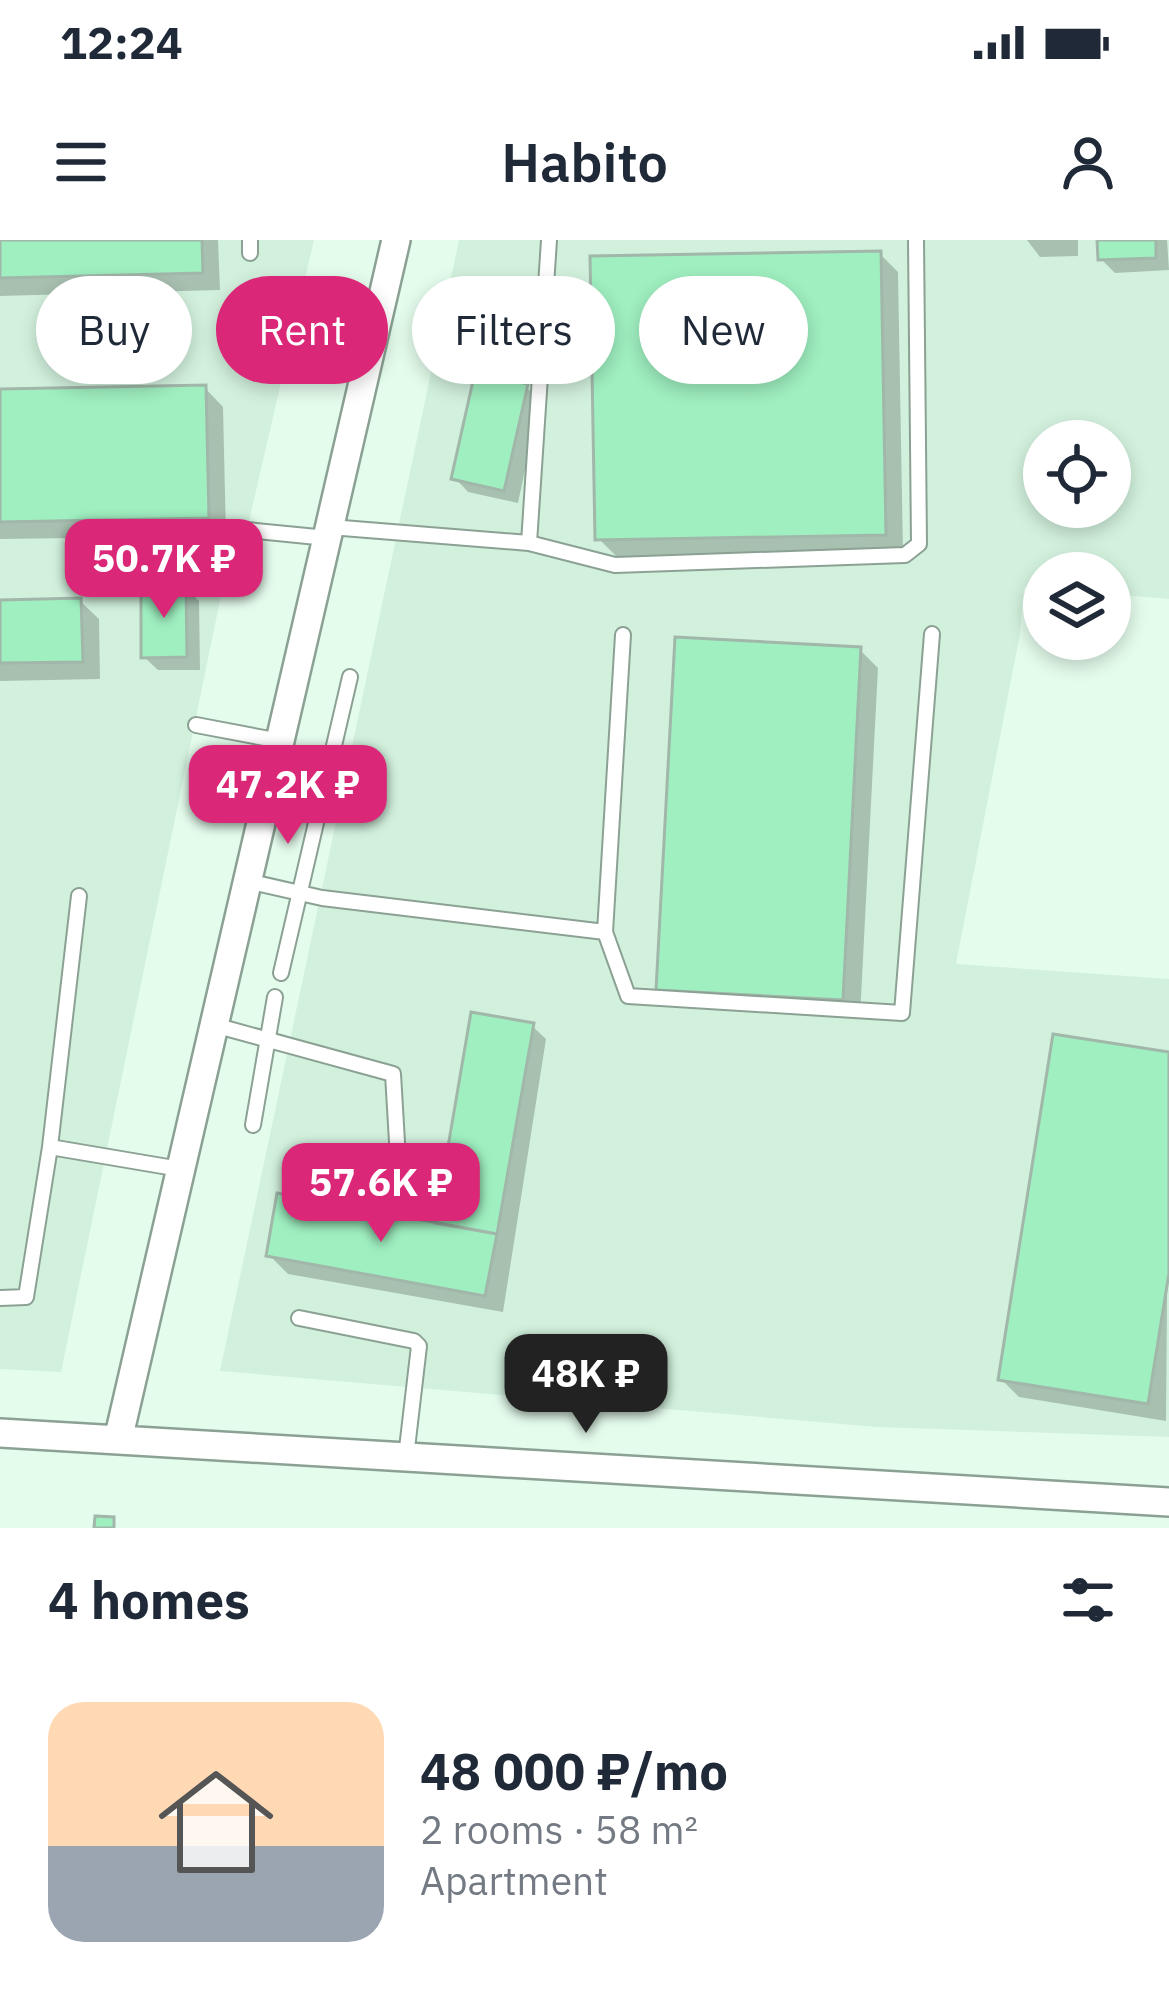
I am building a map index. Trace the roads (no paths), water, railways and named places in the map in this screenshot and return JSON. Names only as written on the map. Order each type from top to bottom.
[{"type":"street","points":[[388,276],[396,240]]},
{"type":"street","points":[[118,1440],[363,384]]},
{"type":"street","points":[[0,1433],[1169,1502]]},
{"type":"lane","points":[[529,543],[549,240]]},
{"type":"lane","points":[[247,530],[529,543],[615,565],[905,555],[919,544],[916,240]]},
{"type":"lane","points":[[623,634],[605,932],[628,996],[902,1013],[932,634]]},
{"type":"lane","points":[[281,973],[350,677]]},
{"type":"lane","points":[[196,725],[280,741]]},
{"type":"lane","points":[[248,881],[299,893],[605,932]]},
{"type":"lane","points":[[0,1298],[26,1298],[50,1147],[79,896]]},
{"type":"lane","points":[[253,1125],[275,997]]},
{"type":"lane","points":[[214,1024],[393,1074],[399,1177]]},
{"type":"lane","points":[[50,1147],[181,1169]]},
{"type":"lane","points":[[299,1318],[415,1341],[419,1346],[406,1457]]}]
